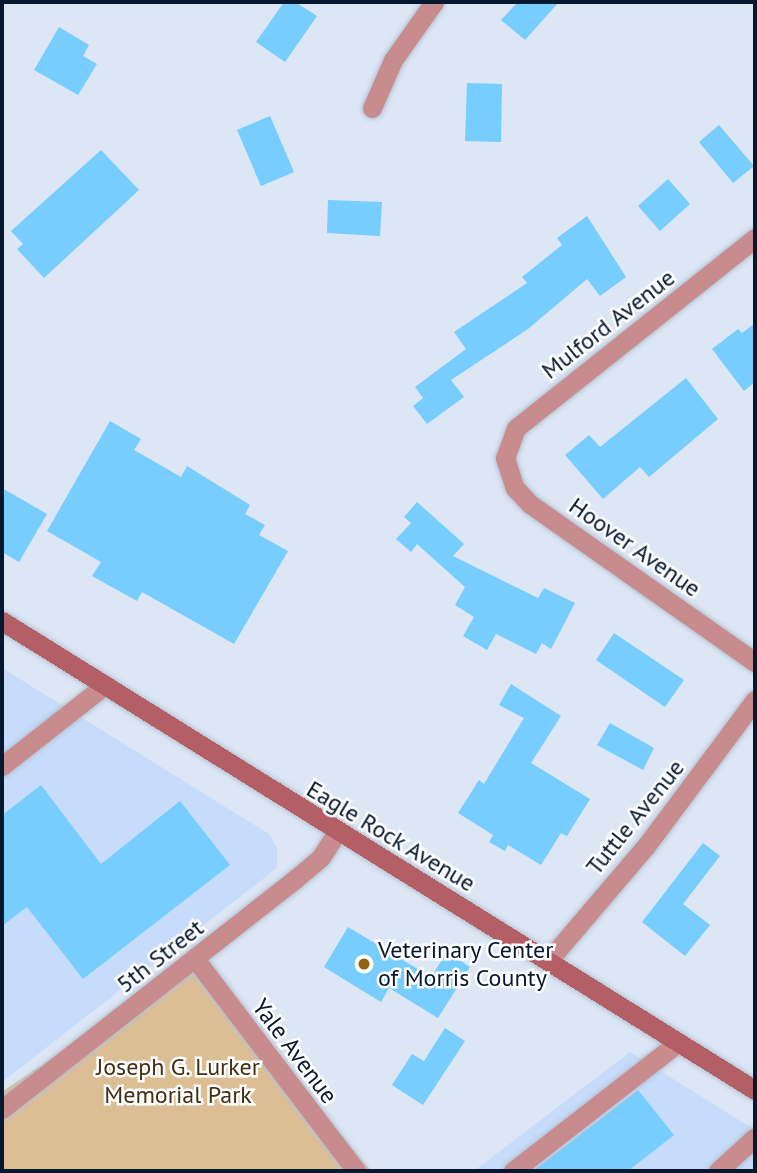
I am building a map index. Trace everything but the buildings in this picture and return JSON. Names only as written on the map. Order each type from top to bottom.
[{"type":"main road","name":"Eagle Rock Avenue","points":[[2,621],[755,1090]]},
{"type":"street","points":[[372,108],[393,60],[434,2]]},
{"type":"street","name":"Mulford Avenue","points":[[505,458],[516,428],[755,238]]},
{"type":"street","name":"Hoover Avenue","points":[[505,458],[515,488],[530,503],[755,662]]},
{"type":"street","points":[[2,766],[105,685]]},
{"type":"street","name":"Tuttle Avenue","points":[[548,961],[646,846],[755,700]]},
{"type":"street","name":"5th Street","points":[[2,1109],[196,960],[321,857],[338,831]]},
{"type":"street","name":"Yale Avenue","points":[[196,960],[356,1171]]},
{"type":"street","points":[[513,1171],[678,1042]]},
{"type":"street","points":[[718,1171],[755,1136]]},
{"type":"shaded area","points":[[2,668],[269,834],[277,848],[277,868],[2,1082]]},
{"type":"shaded area","points":[[630,1052],[755,1130],[755,1171],[474,1171]]},
{"type":"green space","name":"Joseph G. Lurker Memorial Park","points":[[196,960],[371,1171],[2,1171],[2,1092]]},
{"type":"place","name":"Veterinary Center of Morris County","points":[[364,964]]}]
